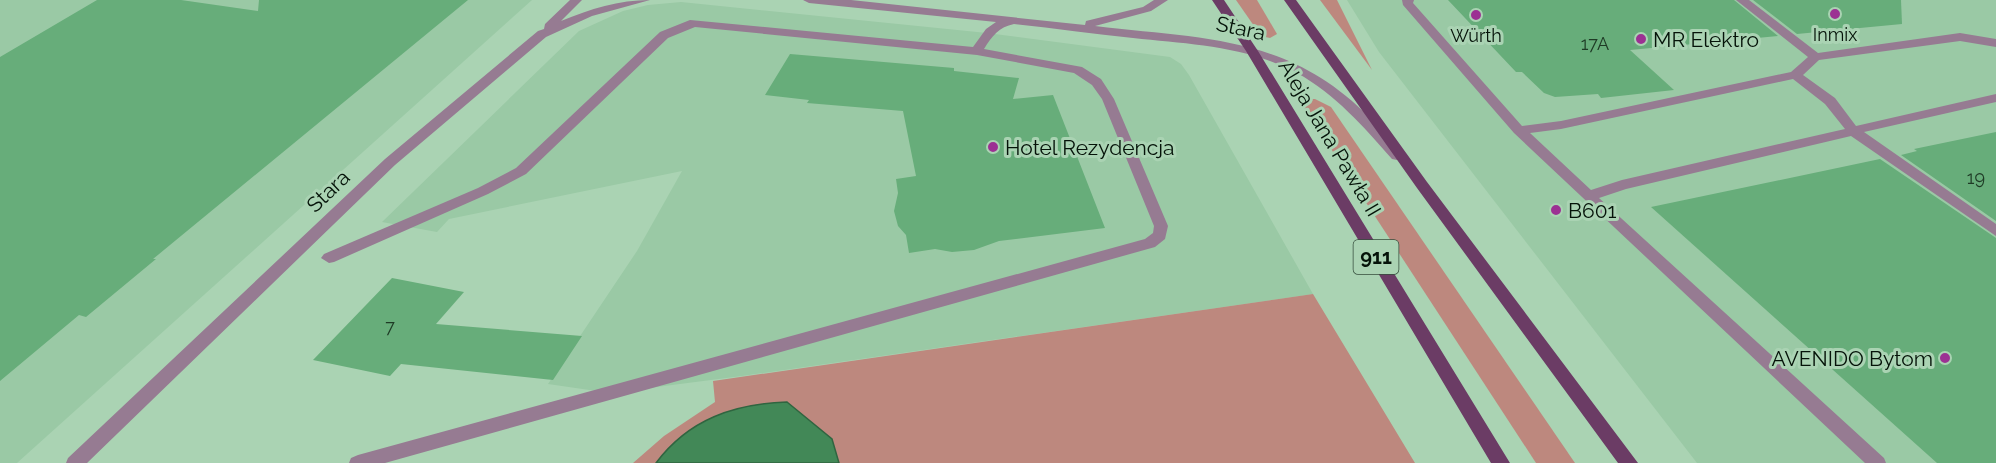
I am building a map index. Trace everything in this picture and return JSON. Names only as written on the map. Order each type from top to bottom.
[{"type":"main road","name":"911","points":[[1218,0],[1252,51]]},
{"type":"main road","points":[[1290,0],[1422,185],[1629,463]]},
{"type":"main road","name":"Aleja Jana Pawła II","points":[[1252,51],[1501,463]]},
{"type":"street","points":[[542,34],[576,0]]},
{"type":"street","name":"Stara","points":[[75,463],[390,162],[542,34],[588,14],[644,0]]},
{"type":"street","name":"Stara","points":[[809,0],[1075,27],[1252,51],[1287,63],[1322,84],[1360,114],[1422,185]]},
{"type":"street","name":"Stara","points":[[1075,27],[1115,20],[1147,9],[1162,0]]},
{"type":"street","points":[[1408,0],[1407,3],[1519,130],[1876,463]]},
{"type":"street","points":[[1742,0],[1815,57]]},
{"type":"street","points":[[977,51],[987,33],[1002,22],[1017,21]]},
{"type":"street","points":[[329,258],[483,191],[521,171],[664,35],[694,23],[977,51],[1078,70],[1097,82],[1108,99],[1161,226],[1161,235],[1150,243],[358,463]]},
{"type":"street","points":[[1519,130],[1561,125],[1795,75],[1815,57],[1960,38],[1996,43]]},
{"type":"street","points":[[1795,75],[1830,101],[1853,131],[1996,231]]},
{"type":"street","points":[[1589,196],[1622,185],[1996,98]]},
{"type":"shaded area","points":[[0,0],[532,0],[17,463],[0,463]]},
{"type":"shaded area","points":[[1236,0],[1257,0],[1277,34],[1270,38],[1261,36]]},
{"type":"shaded area","points":[[1320,0],[1337,0],[1372,70]]},
{"type":"shaded area","points":[[1347,0],[1996,0],[1996,463],[1697,463],[1379,52]]},
{"type":"shaded area","points":[[681,2],[987,33],[1170,57],[1181,64],[1189,75],[1313,294],[610,393],[548,384],[637,251],[682,171],[449,219],[437,232],[382,222],[579,31],[623,11],[648,5]]},
{"type":"shaded area","points":[[1304,99],[1315,99],[1331,107],[1575,463],[1536,463],[1303,106]]},
{"type":"shaded area","points":[[1313,294],[1415,463],[633,463],[664,436],[715,402],[713,381]]},
{"type":"shaded area","points":[[787,402],[832,439],[839,463],[656,463],[683,435],[714,417],[749,406]]},
{"type":"building","points":[[97,0],[181,0],[258,11],[259,0],[468,0],[153,259],[156,259],[86,317],[79,315],[0,381],[0,57]]},
{"type":"building","points":[[1448,0],[1734,0],[1778,36],[1630,50],[1674,90],[1601,98],[1598,94],[1555,97],[1544,93],[1522,72],[1516,72]]},
{"type":"building","points":[[1753,0],[1901,0],[1902,24],[1797,34]]},
{"type":"building","name":"Hotel Rezydencja","points":[[790,54],[954,68],[954,71],[1019,78],[1013,99],[1053,95],[1105,228],[999,241],[974,250],[952,252],[935,249],[909,253],[906,235],[898,226],[894,211],[898,193],[896,179],[916,176],[903,111],[807,103],[809,100],[765,95]]},
{"type":"building","points":[[1996,132],[1996,221],[1901,155],[1917,151],[1914,149]]},
{"type":"building","name":"AVENIDO Bytom","points":[[1880,159],[1996,238],[1996,463],[1937,463],[1651,207]]},
{"type":"building","points":[[392,278],[464,292],[436,324],[582,336],[553,380],[401,364],[390,376],[313,360]]},
{"type":"place","name":"Inmix","points":[[1835,14]]},
{"type":"place","name":"Würth","points":[[1476,15]]},
{"type":"place","name":"MR Elektro","points":[[1641,39]]},
{"type":"place","name":"Hotel Rezydencja","points":[[993,147]]},
{"type":"place","name":"B601","points":[[1556,210]]},
{"type":"place","name":"AVENIDO Bytom","points":[[1945,358]]}]
